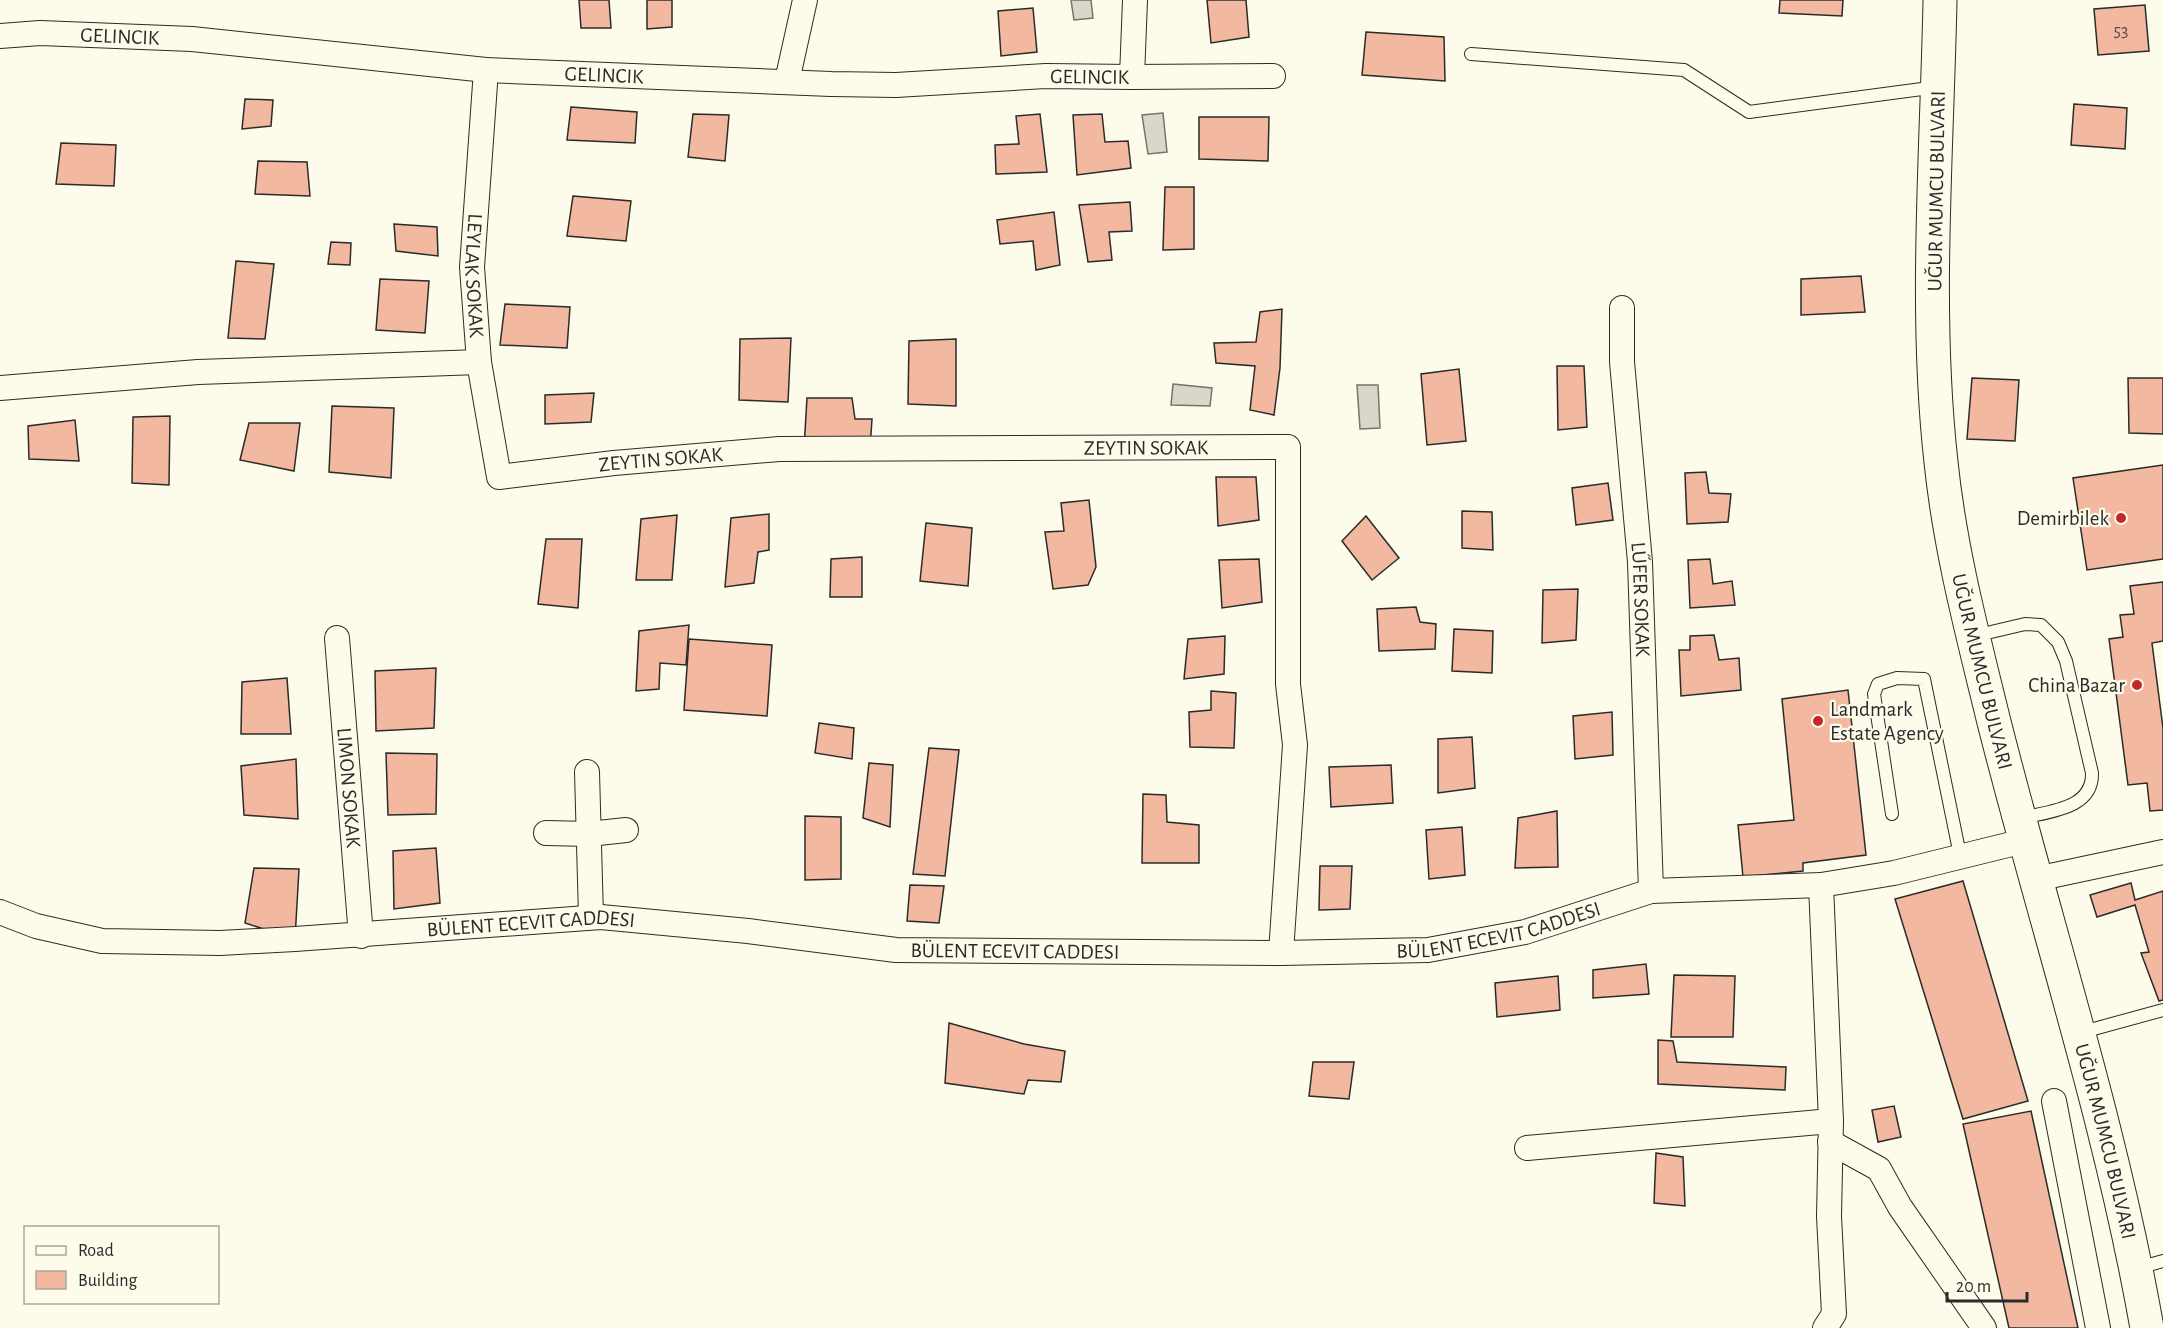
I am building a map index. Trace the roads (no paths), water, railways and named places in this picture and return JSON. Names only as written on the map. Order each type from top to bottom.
[{"type":"main road","points":[[1940,0],[1933,351],[1941,463],[1961,589],[2021,830],[2078,1034],[2150,1264],[2147,1328]]},
{"type":"street","points":[[787,81],[805,0]]},
{"type":"street","name":"GELINCIK","points":[[0,36],[40,33],[192,39],[486,70],[896,85],[1046,76],[1132,77],[1136,0]]},
{"type":"street","name":"LEYLAK SOKAK","points":[[486,70],[472,267],[479,362],[499,477]]},
{"type":"street","points":[[1132,77],[1273,76]]},
{"type":"street","name":"LŰFER SOKAK","points":[[1622,308],[1622,362],[1640,562],[1651,891]]},
{"type":"street","points":[[0,388],[198,372],[479,362]]},
{"type":"street","name":"ZEYTIN SOKAK","points":[[499,477],[779,449],[1288,447],[1288,684],[1295,745],[1281,953]]},
{"type":"street","name":"LIMON SOKAK","points":[[338,638],[361,936]]},
{"type":"street","points":[[586,772],[591,917]]},
{"type":"street","points":[[546,834],[589,834],[626,830]]},
{"type":"street","name":"BÜLENT ECEVIT CADDESI","points":[[0,912],[36,926],[102,941],[220,943],[361,936],[591,917],[748,931],[896,950],[1281,953],[1428,950],[1525,932],[1651,891],[1821,885],[1894,873],[1960,855],[2021,830]]},
{"type":"street","points":[[2036,879],[2163,852]]},
{"type":"street","points":[[1821,885],[1830,1132],[1829,1216],[1834,1314],[1824,1328]]},
{"type":"street","points":[[2054,1101],[2098,1328]]},
{"type":"street","points":[[1527,1148],[1830,1132],[1879,1168],[1900,1207],[1984,1328]]},
{"type":"lane","points":[[1471,54],[1684,70],[1749,112],[1938,87]]},
{"type":"lane","points":[[1973,636],[2025,624],[2041,625],[2058,642],[2066,661],[2092,773],[2092,785],[2087,794],[2074,804],[2021,830]]},
{"type":"lane","points":[[1892,814],[1874,694],[1878,684],[1897,678],[1924,679],[1960,855]]},
{"type":"lane","points":[[2078,1034],[2163,1010]]},
{"type":"place","name":"Demirbilek","points":[[2121,518]]},
{"type":"place","name":"China Bazar","points":[[2137,685]]},
{"type":"place","name":"Landmark Estate Agency","points":[[1818,721]]}]
